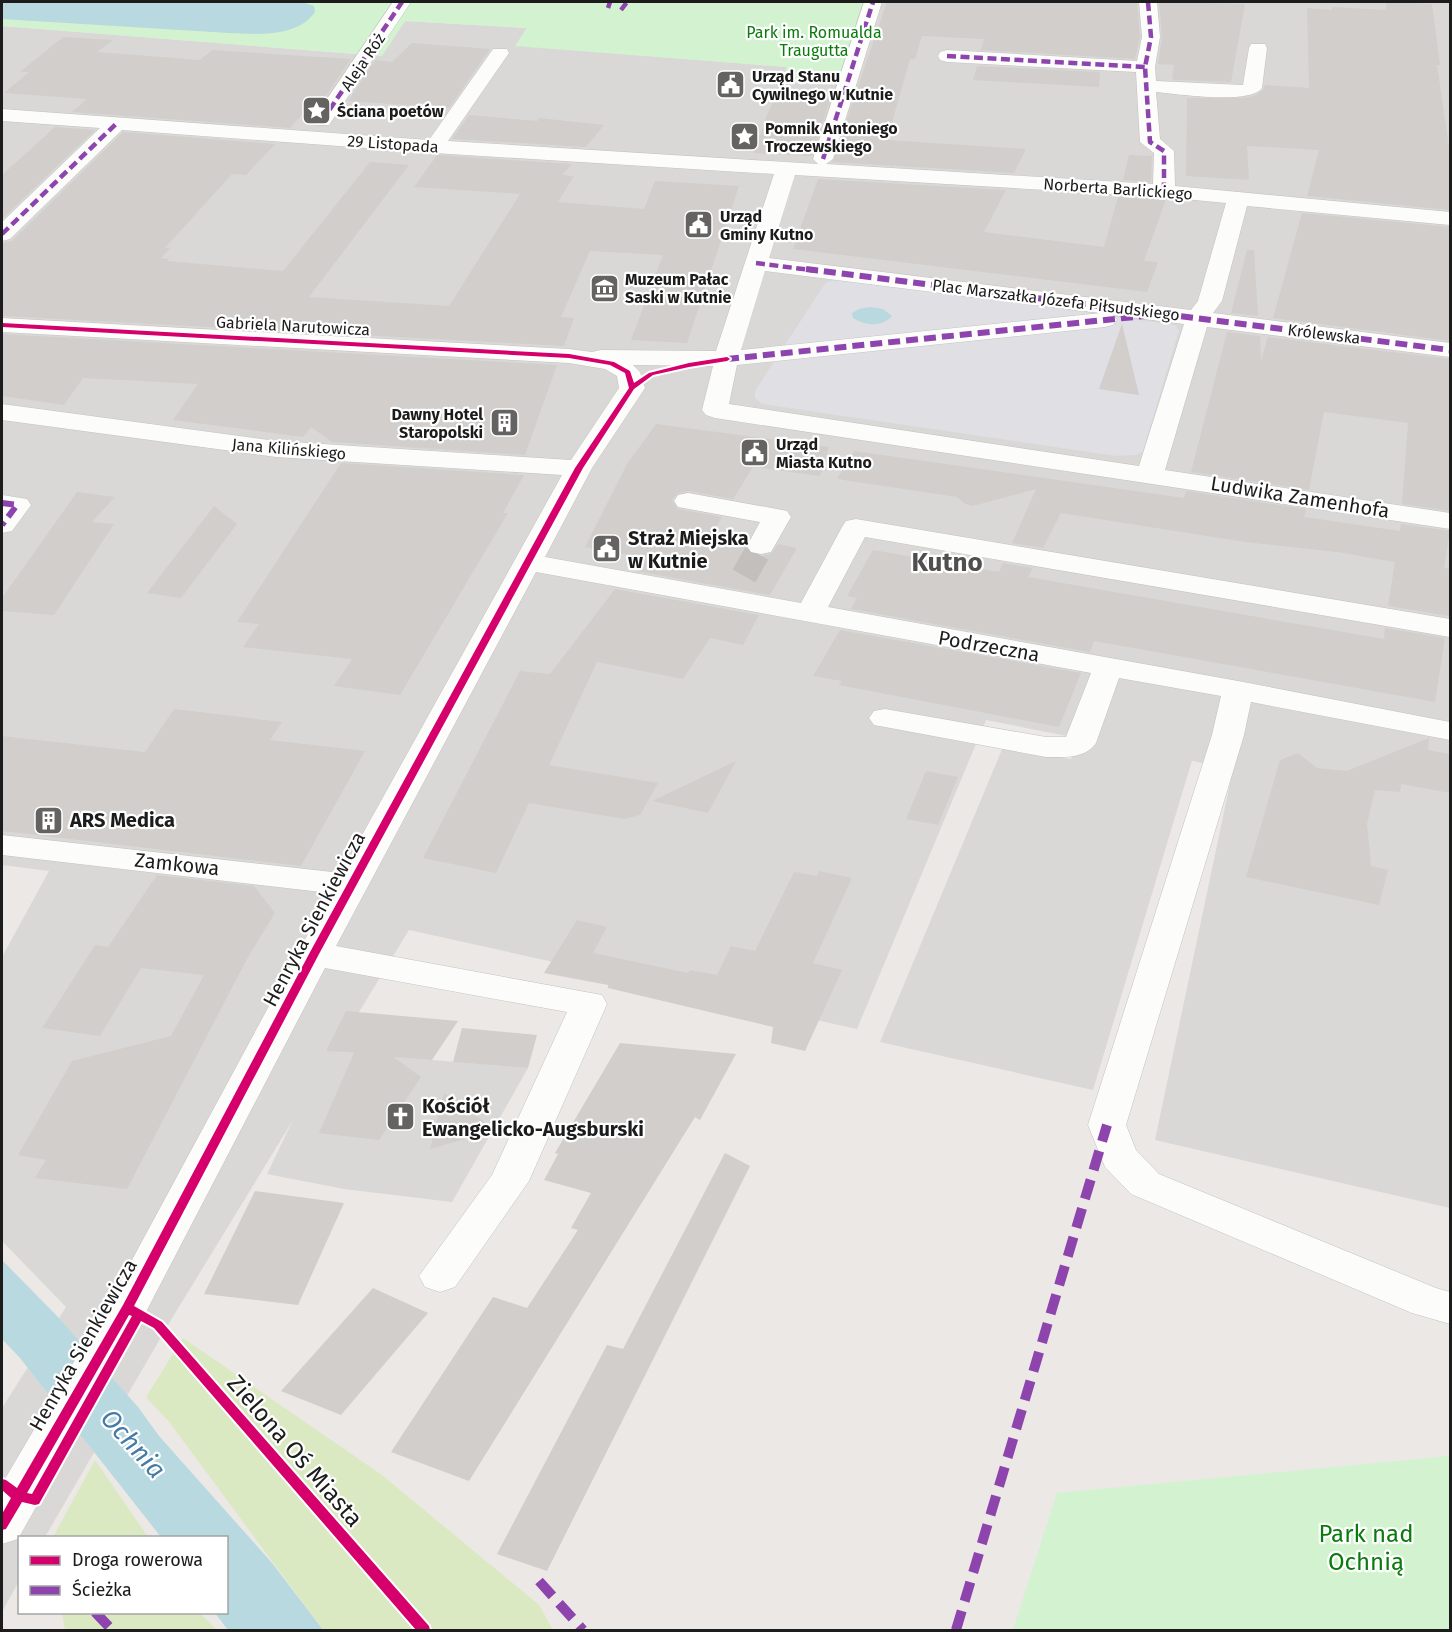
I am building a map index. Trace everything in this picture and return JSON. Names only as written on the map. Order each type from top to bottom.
[{"type":"street","name":"Aleja Róż","points":[[322,121],[402,2]]},
{"type":"street","points":[[823,159],[873,2]]},
{"type":"street","points":[[1148,2],[1150,38],[1146,76],[1150,142],[1164,151],[1164,191]]},
{"type":"street","points":[[947,57],[1146,76],[1240,92],[1252,88],[1258,48]]},
{"type":"street","points":[[434,147],[500,53]]},
{"type":"street","name":"29 Listopada","points":[[6,119],[118,123],[786,170]]},
{"type":"street","points":[[2,234],[118,123]]},
{"type":"street","points":[[786,170],[776,193],[727,359],[715,410],[1150,474]]},
{"type":"street","name":"Norberta Barlickiego","points":[[786,170],[1164,191],[1450,219]]},
{"type":"street","points":[[1198,318],[1210,301],[1236,210],[1237,197]]},
{"type":"street","name":"Plac Marszałka Józefa Piłsudskiego","points":[[756,263],[1198,318],[1150,474]]},
{"type":"street","points":[[584,358],[619,356],[689,360],[727,359],[1163,314]]},
{"type":"street","name":"Królewska","points":[[1198,318],[1450,350]]},
{"type":"street","name":"Gabriela Narutowicza","points":[[2,325],[584,358]]},
{"type":"street","name":"Henryka Sienkiewicza","points":[[9,1503],[127,1308],[314,954],[527,562],[579,468],[632,388],[628,372],[612,363],[584,358]]},
{"type":"street","name":"Jana Kilińskiego","points":[[2,412],[276,449],[579,468]]},
{"type":"street","name":"Ludwika Zamenhofa","points":[[1150,474],[1450,520]]},
{"type":"street","points":[[688,501],[777,517],[761,546]]},
{"type":"street","points":[[2,503],[17,505],[2,525]]},
{"type":"street","points":[[810,613],[856,527],[1450,628]]},
{"type":"street","name":"Podrzeczna","points":[[527,562],[737,587],[810,613],[1238,690],[1450,731]]},
{"type":"street","points":[[885,718],[1046,747],[1071,747],[1080,743],[1108,667]]},
{"type":"street","points":[[1238,690],[1228,735],[1107,1125],[1119,1157],[1145,1184],[1427,1302],[1450,1308]]},
{"type":"street","name":"Zamkowa","points":[[2,845],[352,885]]},
{"type":"street","points":[[314,954],[589,1004],[509,1181],[440,1276]]},
{"type":"shaded area","points":[[867,2],[1450,2],[1450,1208],[1155,1140],[1233,769],[986,720],[857,1029],[409,930],[171,1320],[46,1536],[18,1536],[18,1583],[2,1612],[2,1408],[66,1307],[2,1241],[2,957],[49,871],[2,865],[2,26],[381,56],[405,21],[527,28],[516,45],[787,67],[784,81],[840,85]]},
{"type":"shaded area","points":[[338,126],[407,131],[403,136],[333,132]]},
{"type":"shaded area","points":[[843,279],[1175,325],[1179,330],[1143,451],[1136,455],[1116,456],[762,404],[755,398],[755,391],[826,282]]},
{"type":"shaded area","points":[[1091,707],[1202,727],[1093,1090],[880,1042],[1003,747],[1071,759]]},
{"type":"shaded area","points":[[326,1051],[528,1068],[452,1202],[344,1189],[267,1174]]},
{"type":"green space","name":"Park im. Romualda Traugutta","points":[[2,2],[867,2],[840,85],[784,81],[786,67],[515,46],[527,28],[405,21],[382,56],[2,26]]},
{"type":"green space","points":[[183,1338],[382,1475],[539,1605],[553,1630],[323,1630],[170,1423],[146,1397]]},
{"type":"green space","name":"Park nad Ochnią","points":[[1450,1456],[1450,1630],[1013,1630],[1057,1493]]},
{"type":"green space","points":[[95,1460],[147,1536],[54,1536]]},
{"type":"green space","points":[[62,1614],[201,1614],[217,1630],[65,1630]]},
{"type":"water","points":[[2,2],[301,2],[314,6],[315,12],[298,26],[264,34],[2,19]]},
{"type":"water","points":[[870,307],[883,309],[892,316],[878,324],[863,323],[853,318],[852,313]]},
{"type":"water","name":"Ochnia","points":[[2,1260],[56,1315],[138,1407],[159,1436],[272,1563],[323,1630],[228,1630],[216,1614],[228,1614],[228,1536],[160,1536],[20,1358],[2,1339]]},
{"type":"building","points":[[887,2],[1137,2],[1140,37],[1135,59],[981,50],[984,39],[922,36],[915,59],[910,59],[887,140],[1026,149],[1014,173],[832,162]]},
{"type":"building","points":[[1159,2],[1245,4],[1231,82],[1175,80],[1172,79],[1174,65],[1158,64],[1162,37]]},
{"type":"building","points":[[1386,2],[1432,4],[1440,65],[1437,65],[1450,154],[1450,210],[1307,196],[1319,150],[1247,146],[1249,180],[1186,176],[1187,98],[1244,98],[1256,95],[1263,90],[1265,85],[1309,88],[1307,8],[1386,10]]},
{"type":"building","points":[[63,37],[113,40],[97,52],[200,60],[212,50],[351,59],[324,99],[316,99],[290,128],[72,112],[87,99],[4,93],[29,72],[20,72]]},
{"type":"building","points":[[412,43],[490,49],[449,108],[348,101],[375,60],[392,62]]},
{"type":"building","points":[[977,66],[1100,72],[1099,87],[973,80]]},
{"type":"building","points":[[779,89],[832,93],[812,156],[754,153],[766,117]]},
{"type":"building","points":[[469,115],[537,121],[539,118],[604,125],[586,147],[452,139]]},
{"type":"building","points":[[55,127],[95,130],[2,219],[2,175]]},
{"type":"building","points":[[123,132],[275,144],[246,175],[232,174],[165,248],[170,248],[161,258],[169,259],[167,261],[283,271],[370,162],[409,165],[309,297],[449,306],[520,194],[414,187],[437,155],[572,164],[562,175],[574,176],[558,202],[644,209],[655,181],[739,186],[687,343],[631,340],[663,255],[590,251],[561,317],[574,318],[564,346],[2,316],[2,243],[12,241]]},
{"type":"building","points":[[1129,155],[1152,156],[1151,182],[1123,180]]},
{"type":"building","points":[[818,179],[1006,190],[984,232],[1104,247],[1118,197],[1166,199],[1144,261],[1158,262],[1147,292],[793,249]]},
{"type":"building","points":[[1302,213],[1450,227],[1450,341],[1273,318]]},
{"type":"building","points":[[1247,250],[1254,250],[1258,316],[1231,313]]},
{"type":"building","points":[[1122,324],[1139,395],[1099,389]]},
{"type":"building","points":[[1227,332],[1260,336],[1261,361],[1268,337],[1450,359],[1450,511],[1402,504],[1408,423],[1324,412],[1309,490],[1191,472]]},
{"type":"building","points":[[2,334],[557,365],[525,455],[332,442],[311,427],[303,437],[173,420],[198,384],[83,378],[64,405],[2,396]]},
{"type":"building","points":[[656,424],[829,447],[820,476],[753,467],[733,499],[688,491],[678,493],[672,500],[678,509],[722,517],[713,533],[748,539],[745,547],[751,554],[761,556],[771,554],[778,544],[797,548],[770,595],[630,570],[640,557],[585,547],[627,464]]},
{"type":"building","points":[[854,451],[1184,498],[1186,491],[1306,509],[1304,517],[1400,531],[1401,524],[1450,531],[1444,568],[1450,569],[1449,616],[1388,606],[1395,562],[1337,552],[1245,542],[1061,513],[1043,548],[1012,543],[1036,489],[973,506],[965,504],[957,497],[837,479]]},
{"type":"building","points":[[341,463],[524,475],[503,513],[508,513],[400,695],[334,686],[352,659],[243,647],[259,624],[237,622]]},
{"type":"building","points":[[77,492],[115,497],[92,522],[114,524],[54,615],[2,611],[2,598]]},
{"type":"building","points":[[214,506],[237,524],[181,598],[147,593]]},
{"type":"building","points":[[873,550],[999,572],[1003,563],[1033,568],[1028,577],[1384,639],[1385,628],[1445,638],[1435,702],[1094,641],[1090,652],[851,609],[857,598],[847,596]]},
{"type":"building","points":[[615,589],[759,615],[743,645],[710,638],[683,679],[597,662],[549,765],[658,783],[640,815],[624,819],[529,803],[496,873],[423,858],[520,671],[550,674]]},
{"type":"building","points":[[840,630],[1081,673],[1059,727],[839,685],[842,681],[813,676]]},
{"type":"building","points":[[174,709],[282,722],[270,740],[365,751],[301,866],[2,831],[2,736],[145,752]]},
{"type":"building","points":[[1429,738],[1428,750],[1450,754],[1450,793],[1401,784],[1400,792],[1375,790],[1367,824],[1371,866],[1388,870],[1379,905],[1246,877],[1280,760],[1298,753],[1317,768],[1347,771]]},
{"type":"building","points":[[736,761],[708,813],[652,801]]},
{"type":"building","points":[[926,771],[958,777],[938,825],[906,819]]},
{"type":"building","points":[[819,871],[852,878],[813,963],[842,970],[805,1051],[771,1043],[773,1027],[608,988],[608,985],[544,973],[577,920],[607,927],[593,953],[688,973],[690,970],[717,975],[731,946],[755,951],[794,872],[817,876]]},
{"type":"building","points":[[157,875],[254,886],[275,913],[247,959],[127,1189],[35,1178],[46,1160],[18,1155],[72,1061],[171,1036],[204,975],[141,968],[100,1036],[42,1028],[95,945],[108,947]]},
{"type":"building","points":[[346,1011],[458,1021],[432,1060],[393,1057],[421,1077],[379,1140],[319,1133],[354,1053],[326,1051]]},
{"type":"building","points":[[462,1028],[537,1035],[528,1068],[453,1062]]},
{"type":"building","points":[[620,1043],[736,1054],[700,1120],[695,1117],[469,1481],[391,1452],[493,1297],[527,1308],[578,1230],[571,1228],[591,1193],[544,1180],[558,1154],[555,1153]]},
{"type":"building","points":[[444,1093],[496,1130],[430,1149]]},
{"type":"building","points":[[725,1153],[750,1166],[547,1571],[497,1554],[607,1345],[623,1349]]},
{"type":"building","points":[[255,1191],[344,1203],[298,1305],[204,1294]]},
{"type":"building","points":[[373,1288],[428,1313],[341,1415],[281,1391]]},
{"type":"tunnel","points":[[744,576],[761,546]]},
{"type":"marked path","points":[[322,121],[402,2]]},
{"type":"marked path","points":[[608,8],[610,2]]},
{"type":"marked path","points":[[621,10],[627,2]]},
{"type":"marked path","points":[[823,159],[873,2]]},
{"type":"marked path","points":[[1148,2],[1151,37],[1145,67],[1150,142],[1164,151],[1164,191]]},
{"type":"marked path","points":[[947,56],[1145,67]]},
{"type":"marked path","points":[[2,234],[118,122]]},
{"type":"marked path","points":[[756,263],[1450,350]]},
{"type":"marked path","points":[[727,359],[1144,316]]},
{"type":"marked path","points":[[2,503],[17,505],[2,525]]},
{"type":"marked path","points":[[956,1630],[1107,1125]]},
{"type":"marked path","points":[[539,1581],[583,1630]]},
{"type":"marked path","points":[[97,1614],[112,1630]]},
{"type":"cycle path","points":[[2,325],[569,356],[612,363],[628,372],[632,388],[579,468],[314,954],[127,1308],[2,1525]]},
{"type":"cycle path","points":[[632,388],[651,374],[727,359]]},
{"type":"cycle path","name":"Zielona Oś Miasta","points":[[127,1308],[158,1325],[424,1630]]},
{"type":"cycle path","points":[[2,1484],[17,1495],[35,1500],[139,1315]]},
{"type":"place","name":"Urząd Stanu Cywilnego w Kutnie","points":[[731,85]]},
{"type":"place","name":"Ściana poetów","points":[[316,111]]},
{"type":"place","name":"Pomnik Antoniego Troczewskiego","points":[[744,137]]},
{"type":"place","name":"Urząd Gminy Kutno","points":[[699,225]]},
{"type":"place","name":"Muzeum Pałac Saski w Kutnie","points":[[604,288]]},
{"type":"place","name":"Dawny Hotel Staropolski","points":[[504,423]]},
{"type":"place","name":"Urząd Miasta Kutno","points":[[755,453]]},
{"type":"place","name":"Straż Miejska w Kutnie","points":[[607,549]]},
{"type":"place","name":"ARS Medica","points":[[49,820]]},
{"type":"place","name":"Kościół Ewangelicko-Augsburski","points":[[401,1117]]},
{"type":"district","name":"Kutno","points":[[947,562]]}]
